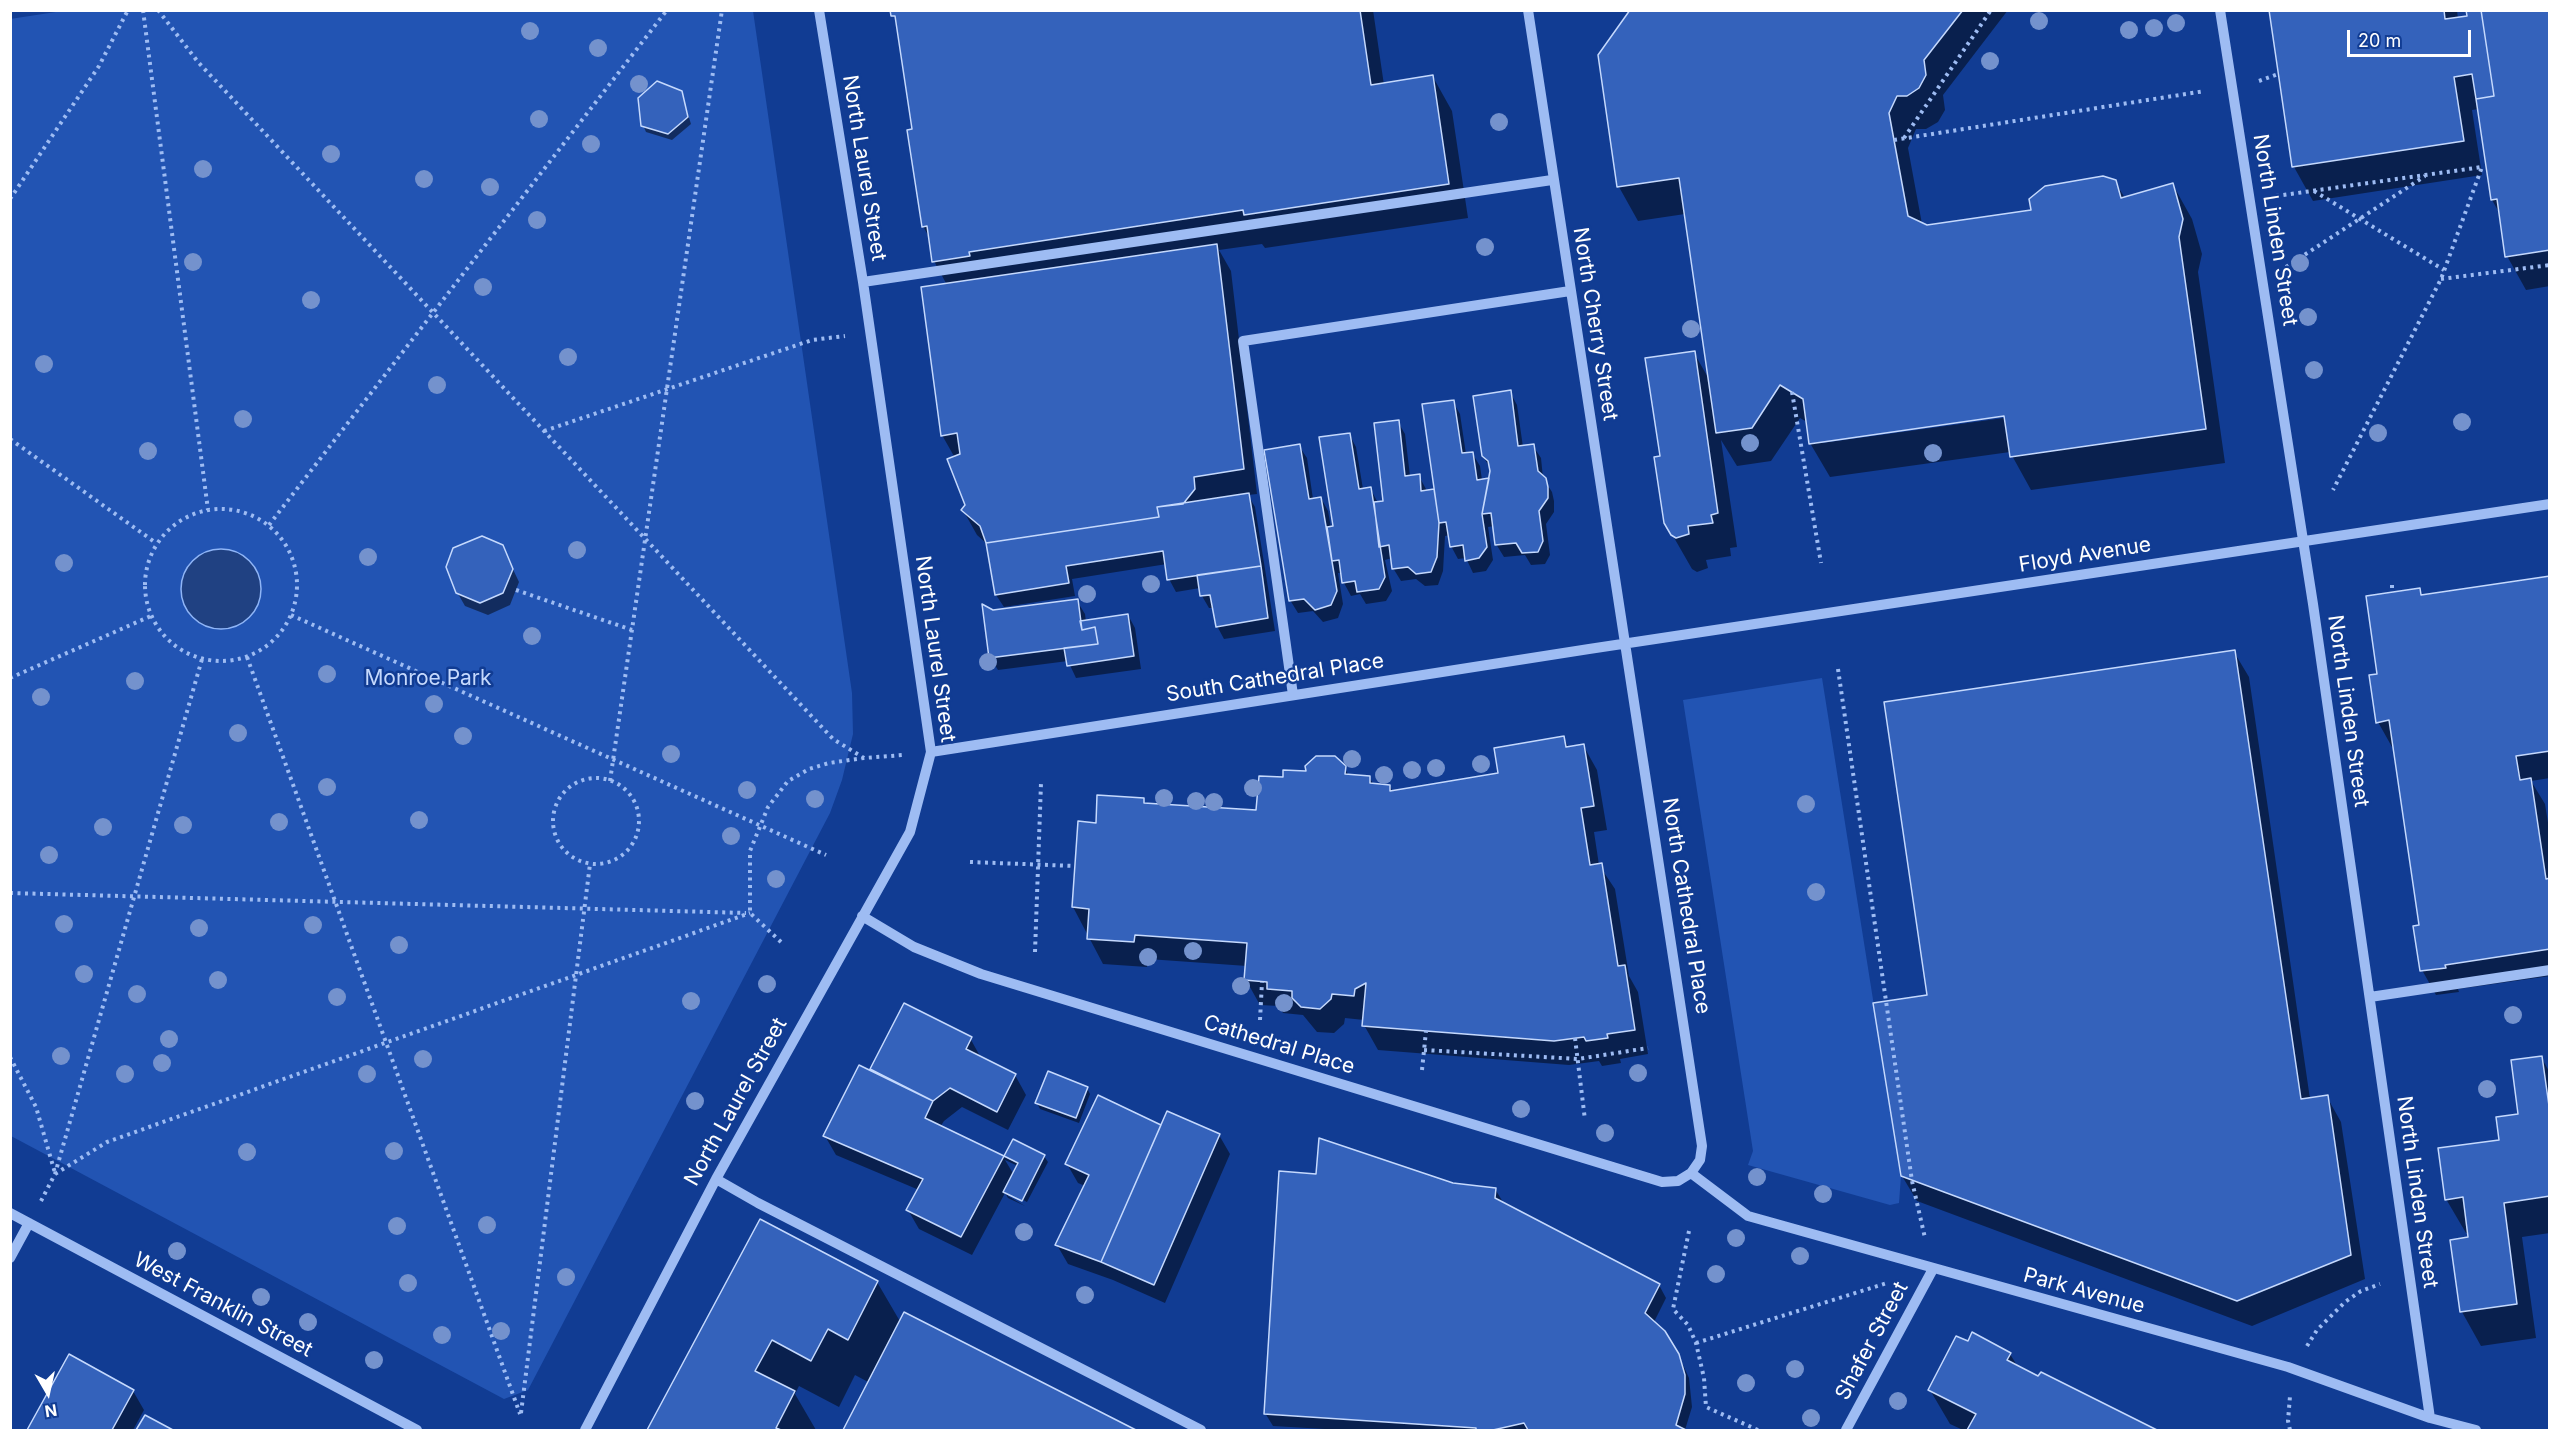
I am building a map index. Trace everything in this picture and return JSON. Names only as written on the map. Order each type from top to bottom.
[{"type":"street","name":"North Laurel Street","points":[[585,1431],[716,1179],[910,832],[931,752],[862,282],[819,10]]},
{"type":"street","name":"North Cherry Street","points":[[1528,10],[1552,180],[1626,644]]},
{"type":"street","name":"North Linden Street","points":[[2220,10],[2304,541],[2430,1418]]},
{"type":"street","points":[[862,282],[1552,180]]},
{"type":"street","points":[[1293,695],[1243,341],[1570,291]]},
{"type":"street","name":"Floyd Avenue","points":[[1626,644],[2550,504]]},
{"type":"street","name":"South Cathedral Place","points":[[931,752],[1626,644]]},
{"type":"street","name":"North Cathedral Place","points":[[1626,644],[1701,1146],[1700,1161],[1691,1173]]},
{"type":"street","name":"Cathedral Place","points":[[862,916],[914,947],[1003,981],[1662,1182],[1678,1181],[1691,1173]]},
{"type":"street","points":[[2370,997],[2550,970]]},
{"type":"street","name":"Park Avenue","points":[[1691,1173],[1748,1216],[2288,1367],[2430,1418],[2476,1431]]},
{"type":"street","points":[[716,1179],[758,1203],[1201,1431]]},
{"type":"street","name":"West Franklin Street","points":[[10,1213],[417,1431]]},
{"type":"street","points":[[10,1258],[29,1223]]},
{"type":"street","name":"Shafer Street","points":[[1846,1431],[1933,1269]]},
{"type":"path","points":[[10,199],[99,66],[128,10]]},
{"type":"path","points":[[143,10],[208,510]]},
{"type":"path","points":[[158,10],[198,63],[833,739],[864,758]]},
{"type":"path","points":[[269,525],[666,10]]},
{"type":"path","points":[[610,781],[722,10]]},
{"type":"path","points":[[1904,138],[1991,10]]},
{"type":"path","points":[[1894,140],[2232,86],[2265,80],[2278,74]]},
{"type":"path","points":[[2250,200],[2482,167],[2441,279],[2333,490]]},
{"type":"path","points":[[2263,282],[2426,175]]},
{"type":"path","points":[[2314,191],[2444,270]]},
{"type":"path","points":[[2441,279],[2550,266]]},
{"type":"path","points":[[544,431],[812,340],[869,332]]},
{"type":"path","points":[[1792,392],[1821,563]]},
{"type":"path","points":[[10,439],[156,543]]},
{"type":"path","points":[[230,509],[250,514],[269,525],[285,544],[295,567],[297,591],[291,615],[273,640],[247,657],[225,661],[202,659],[181,651],[163,635],[151,616],[144,591],[146,566],[156,543],[171,527],[188,516],[208,510],[230,509]]},
{"type":"path","points":[[2392,585],[2392,592]]},
{"type":"path","points":[[516,590],[632,630]]},
{"type":"path","points":[[291,615],[759,827],[826,855]]},
{"type":"path","points":[[10,678],[151,616]]},
{"type":"path","points":[[247,657],[520,1414],[590,864]]},
{"type":"path","points":[[55,1174],[202,659]]},
{"type":"path","points":[[1696,1343],[1933,1269],[1912,1181],[1838,669]]},
{"type":"path","points":[[750,913],[750,851],[768,807],[788,781],[819,766],[864,758],[931,752]]},
{"type":"path","points":[[595,778],[610,781],[623,788],[633,799],[638,810],[640,824],[637,836],[622,856],[605,863],[590,864],[568,854],[559,843],[554,829],[554,814],[559,801],[574,785],[595,778]]},
{"type":"path","points":[[1035,952],[1041,783]]},
{"type":"path","points":[[970,862],[1075,866]]},
{"type":"path","points":[[10,893],[750,913],[780,942]]},
{"type":"path","points":[[55,1174],[106,1142],[750,913]]},
{"type":"path","points":[[1260,1020],[1262,982]]},
{"type":"path","points":[[1422,1070],[1426,1031]]},
{"type":"path","points":[[1575,1038],[1586,1120]]},
{"type":"path","points":[[1424,1050],[1578,1059],[1648,1048]]},
{"type":"path","points":[[10,1057],[36,1107],[55,1174]]},
{"type":"path","points":[[1689,1231],[1673,1310],[1688,1325],[1696,1343],[1706,1385],[1706,1407],[1758,1431]]},
{"type":"green space","name":"Monroe Park","points":[[69,10],[753,11],[852,693],[853,734],[842,780],[830,813],[528,1390],[504,1399],[11,1136],[10,19]]},
{"type":"green space","points":[[1822,678],[1901,1176],[1899,1203],[1890,1205],[1748,1165],[1753,1151],[1683,700]]},
{"type":"shaded area","points":[[221,549],[236,552],[249,561],[258,574],[261,589],[258,604],[249,617],[236,626],[221,629],[206,626],[193,617],[184,604],[181,589],[184,574],[193,561],[206,552]]},
{"type":"building","points":[[890,10],[1360,10],[1371,85],[1433,75],[1449,184],[1244,215],[1243,210],[969,252],[970,256],[932,262],[927,226],[922,227],[907,130],[912,129],[895,16],[891,16]]},
{"type":"building","points":[[1630,10],[1963,10],[1924,60],[1926,75],[1919,88],[1907,96],[1897,96],[1889,113],[1908,216],[1927,225],[2031,210],[2029,199],[2045,186],[2103,176],[2116,180],[2121,198],[2173,183],[2183,219],[2179,237],[2206,429],[2010,457],[2004,416],[1809,444],[1803,399],[1780,385],[1752,428],[1716,433],[1679,178],[1617,187],[1598,55]]},
{"type":"building","points":[[2269,10],[2444,10],[2445,19],[2467,16],[2466,10],[2481,10],[2494,96],[2476,99],[2472,74],[2454,77],[2464,141],[2292,167]]},
{"type":"building","points":[[2481,10],[2550,10],[2550,250],[2505,257],[2497,199],[2491,200],[2476,99],[2494,96]]},
{"type":"building","points":[[657,81],[682,91],[688,117],[668,134],[641,126],[638,98]]},
{"type":"building","points":[[1217,244],[1244,469],[1194,477],[1195,489],[1183,504],[1157,507],[1159,517],[986,543],[980,526],[961,510],[965,505],[947,459],[960,454],[957,433],[941,436],[921,287]]},
{"type":"building","points":[[1695,351],[1718,513],[1711,515],[1713,523],[1688,526],[1689,534],[1676,538],[1671,535],[1664,523],[1654,457],[1660,456],[1645,358]]},
{"type":"building","points":[[1511,390],[1518,446],[1534,444],[1538,471],[1546,478],[1548,487],[1548,498],[1539,511],[1543,541],[1538,552],[1522,553],[1516,543],[1495,545],[1491,513],[1482,514],[1490,471],[1488,461],[1482,456],[1473,396]]},
{"type":"building","points":[[1454,400],[1462,453],[1473,452],[1477,480],[1489,478],[1482,514],[1487,547],[1479,558],[1465,561],[1463,545],[1450,547],[1446,522],[1439,523],[1422,404]]},
{"type":"building","points":[[1399,420],[1405,476],[1420,474],[1421,491],[1434,489],[1439,523],[1437,557],[1431,572],[1416,574],[1408,567],[1392,569],[1389,545],[1379,547],[1374,502],[1383,501],[1374,423]]},
{"type":"building","points":[[1350,433],[1359,489],[1371,487],[1385,577],[1379,589],[1357,592],[1355,581],[1342,583],[1339,560],[1332,561],[1327,527],[1333,526],[1319,437]]},
{"type":"building","points":[[1300,444],[1309,499],[1321,497],[1337,591],[1331,605],[1315,610],[1304,599],[1289,601],[1264,450]]},
{"type":"building","points":[[1249,493],[1261,566],[1167,580],[1163,551],[1066,566],[1069,583],[995,595],[986,543],[1159,517],[1157,507]]},
{"type":"building","points":[[482,536],[503,545],[513,569],[503,593],[480,603],[456,593],[446,567],[453,548]]},
{"type":"building","points":[[1261,566],[1268,618],[1216,627],[1210,595],[1200,596],[1197,575]]},
{"type":"building","points":[[2550,576],[2550,751],[2516,756],[2520,780],[2531,778],[2546,879],[2550,878],[2550,949],[2420,971],[2413,926],[2419,925],[2389,720],[2376,723],[2369,675],[2377,674],[2366,596],[2420,588],[2421,595]]},
{"type":"building","points":[[1078,599],[1082,630],[1095,627],[1098,644],[989,658],[982,604],[993,610]]},
{"type":"building","points":[[1128,614],[1134,656],[1067,666],[1064,648],[1098,644],[1095,627],[1082,630],[1080,621]]},
{"type":"building","points":[[2235,650],[2301,1099],[2328,1095],[2351,1255],[2237,1301],[1901,1176],[1873,1003],[1927,995],[1884,702]]},
{"type":"building","points":[[1564,736],[1566,747],[1584,744],[1594,806],[1581,808],[1590,865],[1602,863],[1618,966],[1625,965],[1635,1030],[1607,1034],[1608,1038],[1586,1041],[1584,1037],[1554,1041],[1362,1026],[1366,983],[1355,989],[1354,996],[1332,994],[1331,999],[1320,1009],[1301,1007],[1292,998],[1292,991],[1267,989],[1267,982],[1244,980],[1247,943],[1135,935],[1134,942],[1087,939],[1089,909],[1072,907],[1078,821],[1096,823],[1097,795],[1144,798],[1144,803],[1256,810],[1259,776],[1283,777],[1283,770],[1306,771],[1305,766],[1316,756],[1335,756],[1346,766],[1345,774],[1370,776],[1370,783],[1390,785],[1390,791],[1498,773],[1494,748]]},
{"type":"building","points":[[904,1003],[972,1037],[966,1049],[1016,1074],[997,1112],[950,1088],[933,1101],[870,1069]]},
{"type":"building","points":[[2542,1056],[2550,1113],[2550,1196],[2504,1203],[2517,1304],[2460,1312],[2450,1240],[2468,1237],[2463,1197],[2445,1200],[2438,1148],[2499,1140],[2496,1117],[2518,1114],[2511,1060]]},
{"type":"building","points":[[859,1065],[933,1101],[925,1118],[1004,1156],[961,1237],[906,1210],[923,1179],[823,1136]]},
{"type":"building","points":[[1048,1071],[1088,1087],[1076,1118],[1035,1103]]},
{"type":"building","points":[[1098,1095],[1161,1125],[1101,1262],[1055,1245],[1089,1175],[1065,1164]]},
{"type":"building","points":[[1167,1111],[1220,1134],[1154,1285],[1101,1262]]},
{"type":"building","points":[[1319,1138],[1453,1183],[1496,1188],[1495,1198],[1660,1284],[1645,1313],[1665,1331],[1679,1354],[1685,1375],[1685,1394],[1676,1425],[1686,1430],[1528,1430],[1524,1423],[1493,1430],[1476,1430],[1476,1428],[1264,1414],[1279,1171],[1316,1174]]},
{"type":"building","points":[[1013,1139],[1045,1155],[1022,1201],[1003,1192],[1018,1163],[1004,1156]]},
{"type":"building","points":[[760,1219],[878,1281],[848,1340],[828,1329],[811,1361],[772,1340],[755,1371],[795,1391],[776,1428],[781,1430],[647,1430]]},
{"type":"building","points":[[904,1312],[1136,1430],[843,1430]]},
{"type":"building","points":[[1972,1332],[2011,1353],[2007,1360],[2038,1376],[2041,1372],[2157,1430],[1967,1430],[1976,1414],[1928,1390],[1956,1336],[1968,1341]]},
{"type":"building","points":[[69,1354],[134,1390],[112,1430],[27,1430]]},
{"type":"building","points":[[145,1415],[173,1430],[136,1430]]}]
